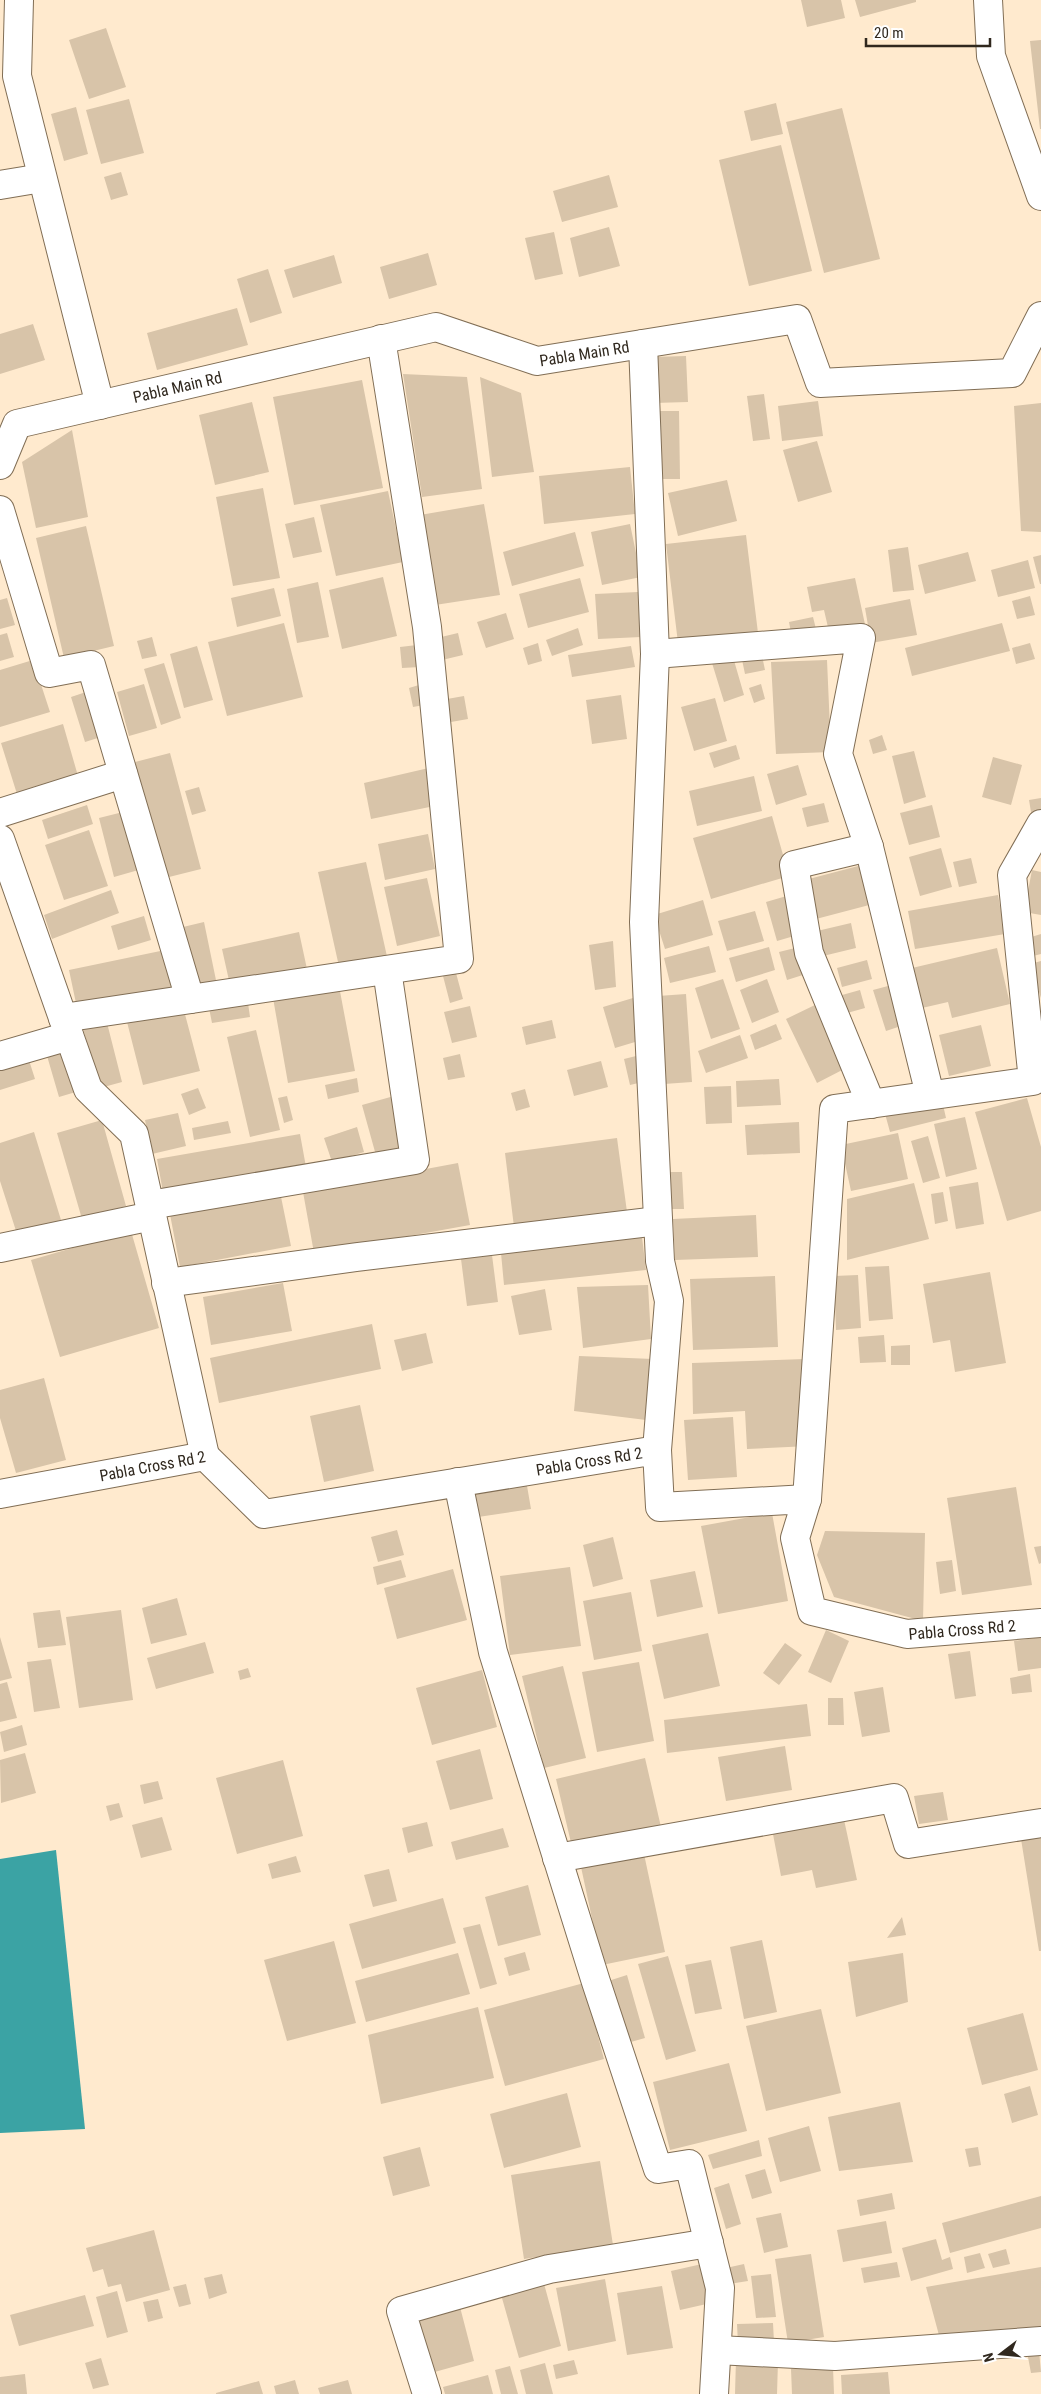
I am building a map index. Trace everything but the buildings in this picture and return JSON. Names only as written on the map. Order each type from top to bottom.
[{"type":"street","points":[[19,0],[18,76],[100,405]]},
{"type":"street","points":[[988,0],[991,56],[1041,196]]},
{"type":"street","points":[[0,185],[42,178]]},
{"type":"street","name":"Pabla Main Rd","points":[[0,465],[17,424],[436,327],[537,361],[797,319],[820,383],[1012,373],[1041,316]]},
{"type":"street","points":[[0,1056],[66,1027],[190,999],[458,959],[427,627],[381,339]]},
{"type":"street","points":[[644,344],[655,654],[644,922],[660,1261],[669,1301],[657,1450]]},
{"type":"street","points":[[0,510],[49,673],[90,665],[190,999]]},
{"type":"street","points":[[655,654],[861,638],[838,754],[869,847],[930,1095]]},
{"type":"street","points":[[0,813],[123,774]]},
{"type":"street","points":[[807,1500],[834,1109],[1033,1081],[1012,875],[1041,824]]},
{"type":"street","points":[[0,839],[88,1089],[134,1134],[205,1456]]},
{"type":"street","points":[[869,847],[794,864],[809,953],[871,1104]]},
{"type":"street","points":[[0,1248],[151,1210],[415,1160],[387,970]]},
{"type":"street","points":[[166,1283],[358,1257],[658,1221]]},
{"type":"street","name":"Pabla Cross Rd 2","points":[[0,1494],[205,1456],[264,1514],[657,1450],[660,1507],[807,1500],[795,1538],[812,1611],[907,1634],[1041,1623]]},
{"type":"street","points":[[458,1482],[493,1652],[557,1858],[658,2169],[689,2164],[720,2288],[714,2394]]},
{"type":"street","points":[[557,1858],[894,1798],[908,1844],[1041,1823]]},
{"type":"street","points":[[427,2394],[401,2311],[549,2269],[709,2243]]},
{"type":"street","points":[[717,2350],[836,2356],[1041,2341]]},
{"type":"water","points":[[56,1850],[85,2129],[0,2133],[0,1859]]}]
